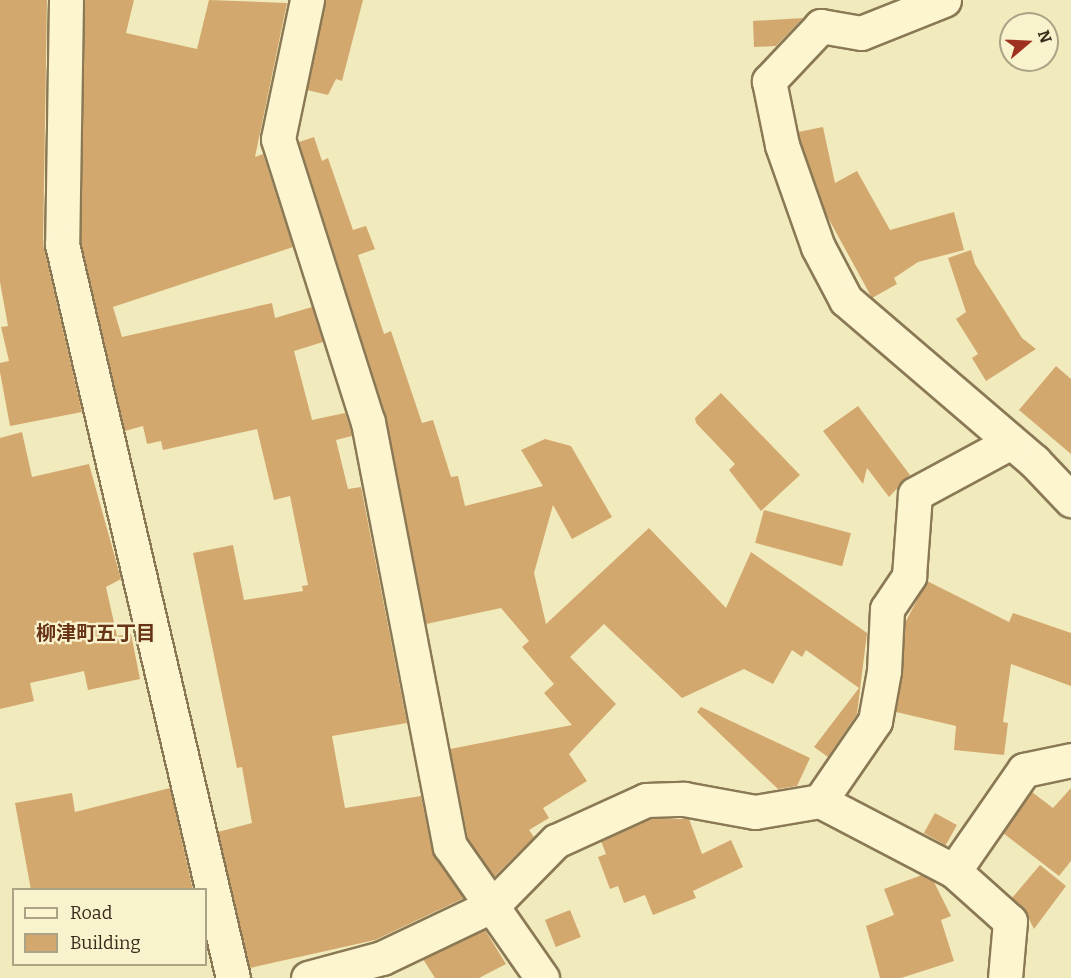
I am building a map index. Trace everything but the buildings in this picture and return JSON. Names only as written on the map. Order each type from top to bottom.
[{"type":"street","points":[[66,0],[62,244],[233,978]]},
{"type":"street","points":[[307,0],[278,140],[368,422],[450,846],[542,978]]},
{"type":"street","points":[[944,0],[861,33],[821,26],[769,81],[782,145],[818,247],[846,300],[1011,442],[1071,500]]},
{"type":"street","points":[[820,801],[875,721],[884,671],[886,609],[909,576],[915,494],[1011,442]]},
{"type":"street","points":[[954,871],[1024,770],[1071,760]]},
{"type":"street","points":[[308,978],[383,968],[493,905],[556,841],[646,800],[684,799],[755,812],[820,801],[954,871],[1010,921],[1005,978]]},
{"type":"district","name":"柳津町五丁目","points":[[96,633]]}]
